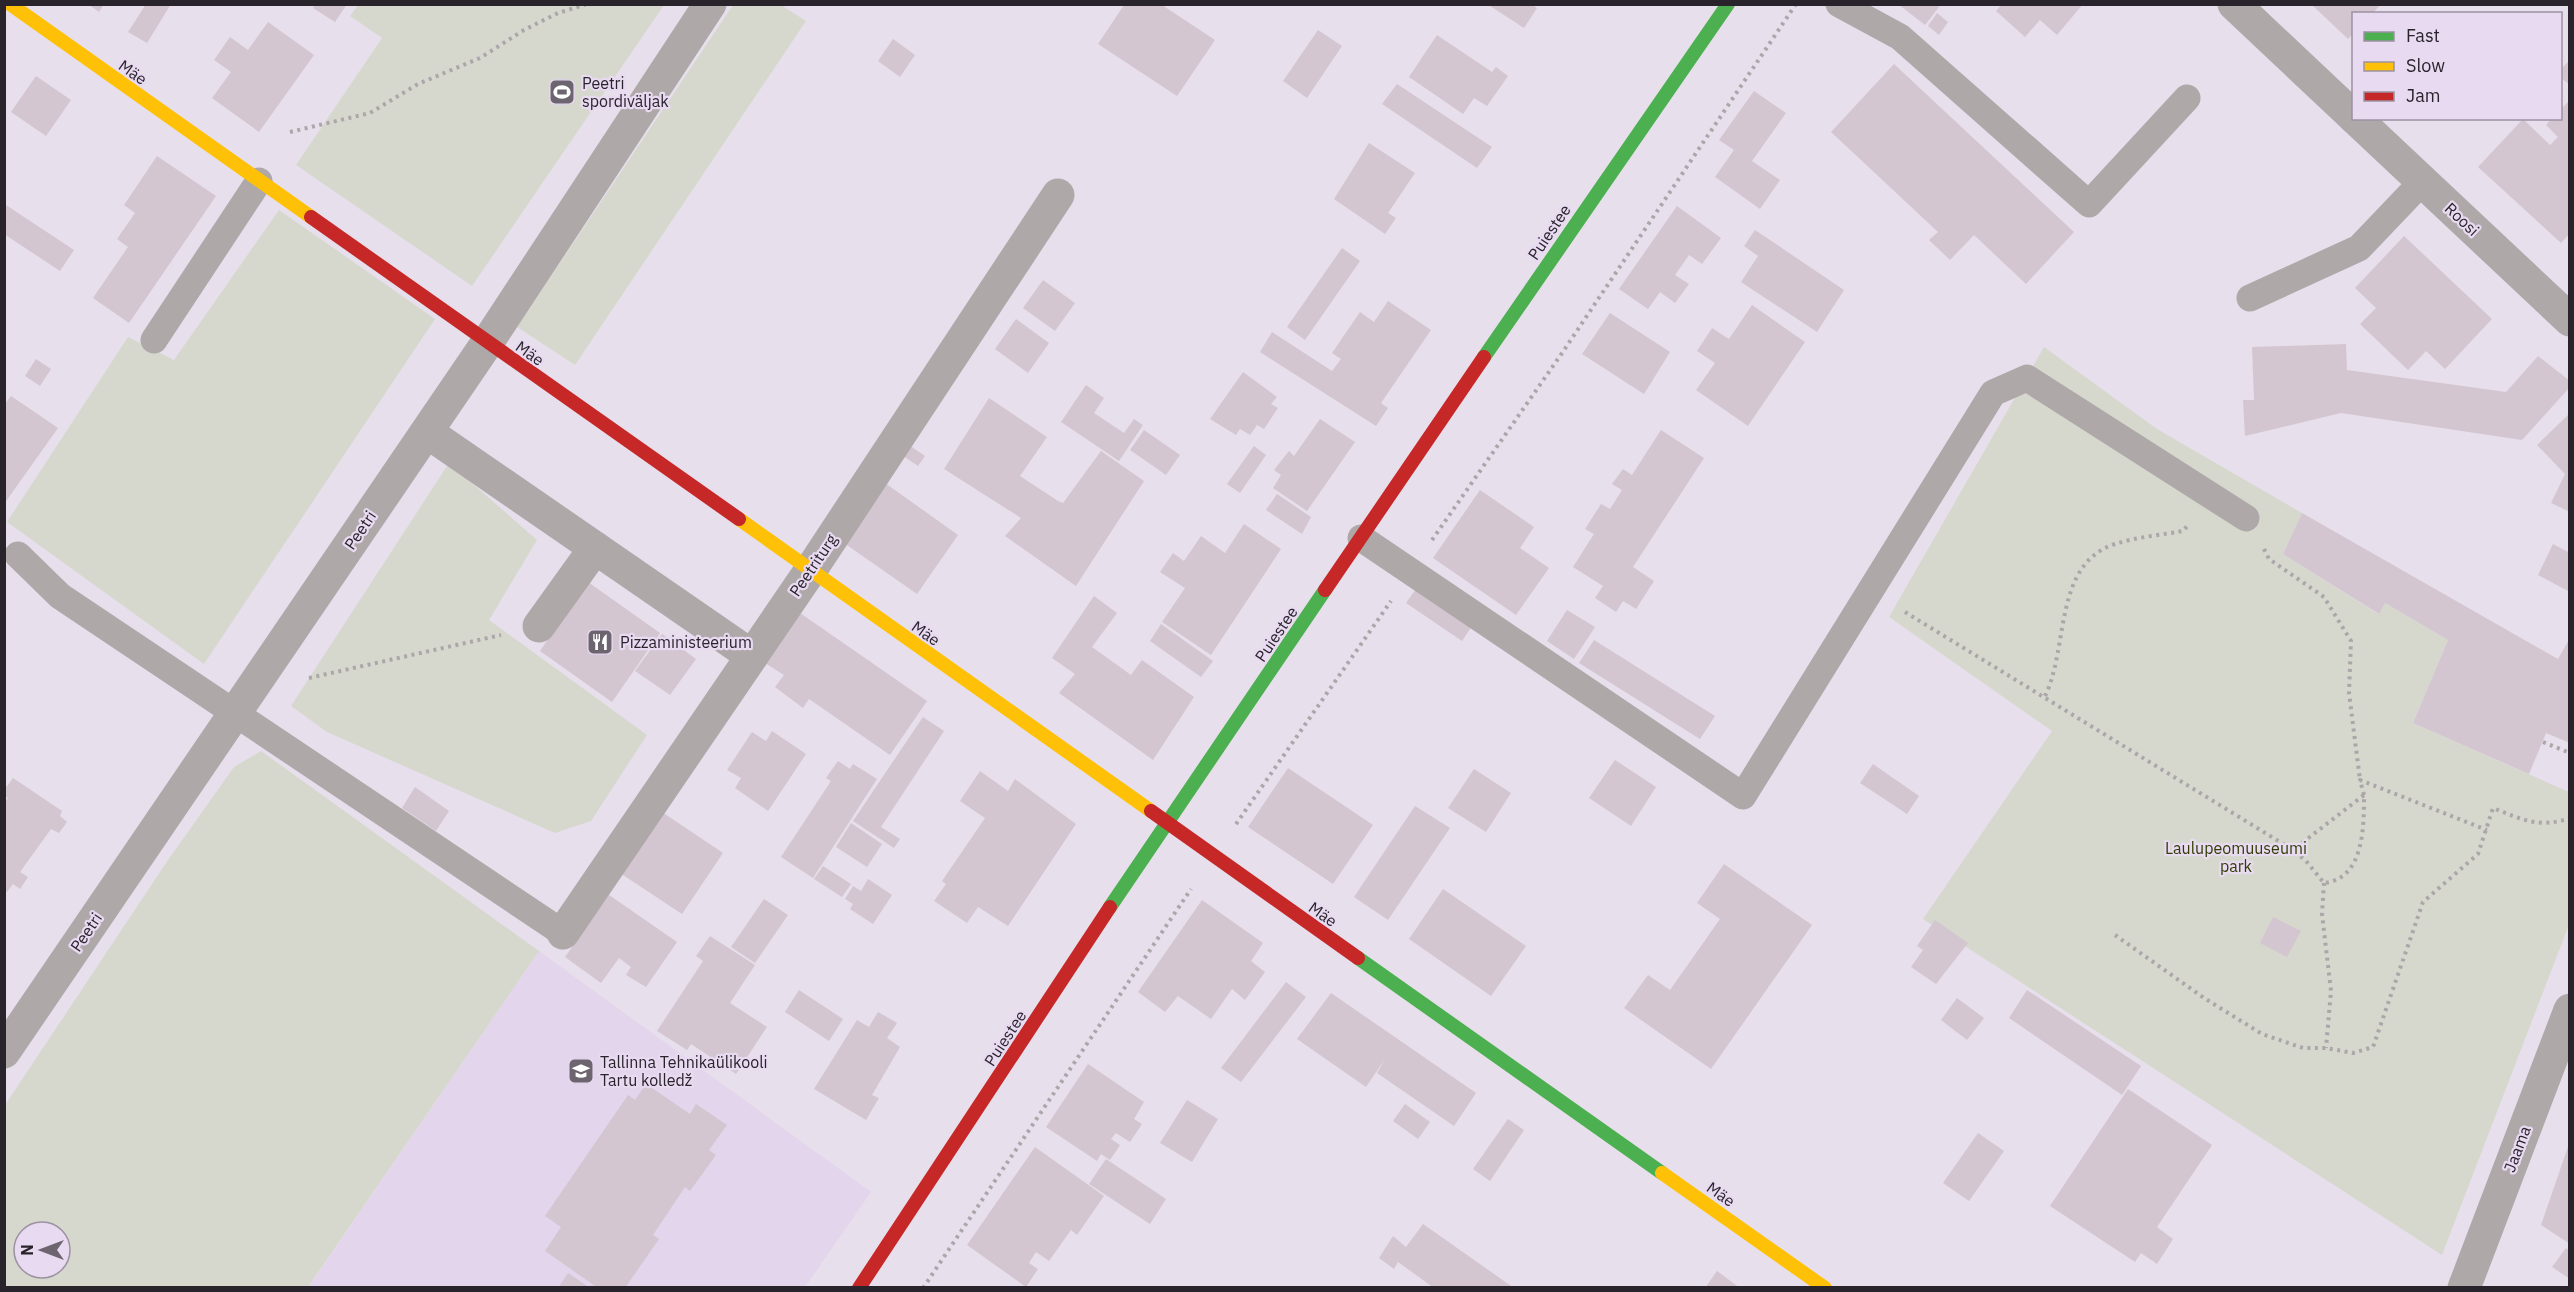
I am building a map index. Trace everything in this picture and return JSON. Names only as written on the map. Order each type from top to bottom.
[{"type":"street","name":"Mäe","points":[[10,4],[1825,1287]]},
{"type":"street","name":"Peetri","points":[[4,1052],[487,343],[710,4]]},
{"type":"street","name":"Puiestee","points":[[859,1287],[1166,823],[1728,4]]},
{"type":"street","name":"Roosi","points":[[2234,4],[2352,116]]},
{"type":"street","name":"Roosi","points":[[2356,120],[2570,320]]},
{"type":"street","name":"Peetriturg","points":[[563,933],[810,571],[1058,195]]},
{"type":"street","points":[[427,432],[752,656]]},
{"type":"street","points":[[539,626],[595,548]]},
{"type":"street","name":"Jaama","points":[[2464,1287],[2570,1010]]},
{"type":"lane","points":[[1839,4],[1900,37],[2089,204],[2187,98]]},
{"type":"lane","points":[[154,340],[259,181]]},
{"type":"lane","points":[[2250,298],[2359,248],[2422,182]]},
{"type":"lane","points":[[1361,538],[1743,796],[1993,393],[2027,378],[2247,518]]},
{"type":"lane","points":[[18,555],[60,596],[563,933]]},
{"type":"path","points":[[290,132],[370,113],[418,84],[480,58],[524,30],[558,13],[587,4]]},
{"type":"path","points":[[923,1287],[1213,856],[1560,356],[1796,4]]},
{"type":"path","points":[[2045,696],[2054,678],[2067,604],[2074,579],[2089,558],[2114,544],[2183,531],[2215,498]]},
{"type":"path","points":[[2247,518],[2269,559],[2324,597],[2351,641],[2349,693],[2364,795],[2364,828],[2358,852],[2349,871],[2336,882],[2324,883]]},
{"type":"path","points":[[1905,612],[2045,696],[2293,850],[2306,861],[2324,883],[2322,914],[2331,991],[2326,1048]]},
{"type":"path","points":[[306,679],[539,626]]},
{"type":"path","points":[[2543,742],[2570,753]]},
{"type":"path","points":[[2360,780],[2487,830]]},
{"type":"path","points":[[2293,850],[2364,795]]},
{"type":"path","points":[[2115,935],[2204,998],[2262,1034],[2303,1048],[2326,1048],[2353,1053],[2373,1047],[2423,902],[2478,854],[2493,808],[2534,823],[2554,824],[2570,818]]},
{"type":"shaded area","name":"Tallinna Tehnikaülikooli Tartu kolledž","points":[[539,951],[871,1192],[805,1287],[308,1288]]},
{"type":"green space","points":[[358,5],[664,5],[472,286],[296,165],[382,38],[350,16]]},
{"type":"green space","points":[[733,5],[781,5],[806,21],[575,365],[517,327]]},
{"type":"green space","points":[[279,210],[435,319],[204,664],[7,522],[128,337],[174,360]]},
{"type":"green space","name":"Laulupeomuuseumi park","points":[[2044,347],[2157,429],[2302,513],[2283,554],[2378,614],[2385,603],[2448,640],[2413,723],[2569,792],[2570,922],[2442,1255],[1923,919],[2052,731],[1889,617]]},
{"type":"green space","points":[[449,463],[537,540],[489,620],[647,735],[591,821],[555,833],[327,732],[291,706]]},
{"type":"green space","points":[[261,751],[539,951],[308,1287],[5,1287],[5,1105],[168,860],[234,767]]},
{"type":"building","points":[[88,4],[104,4],[99,12]]},
{"type":"building","points":[[146,4],[171,4],[147,43],[128,32]]},
{"type":"building","points":[[316,4],[347,4],[335,22],[313,8]]},
{"type":"building","points":[[1487,4],[1531,4],[1537,8],[1524,28]]},
{"type":"building","points":[[1898,4],[1936,4],[1939,7],[1925,25]]},
{"type":"building","points":[[2002,4],[2083,4],[2057,35],[2040,20],[2025,37],[1996,11]]},
{"type":"building","points":[[2311,4],[2381,4],[2374,12],[2352,12],[2352,35],[2348,39]]},
{"type":"building","points":[[1124,5],[1162,5],[1215,40],[1177,96],[1098,44]]},
{"type":"building","points":[[1937,13],[1948,22],[1939,35],[1928,26]]},
{"type":"building","points":[[268,22],[314,55],[259,132],[212,98],[231,72],[214,60],[230,37],[248,50]]},
{"type":"building","points":[[1318,30],[1342,46],[1307,98],[1283,81]]},
{"type":"building","points":[[1437,35],[1492,72],[1496,67],[1508,76],[1487,106],[1474,98],[1463,114],[1409,77]]},
{"type":"building","points":[[893,39],[915,55],[900,77],[878,61]]},
{"type":"building","points":[[2570,60],[2570,85],[2562,79],[2562,68]]},
{"type":"building","points":[[1894,64],[2074,232],[2026,284],[1974,235],[1950,260],[1929,240],[1938,232],[1831,132]]},
{"type":"building","points":[[36,76],[71,100],[46,136],[11,112]]},
{"type":"building","points":[[1397,84],[1492,147],[1477,168],[1382,104]]},
{"type":"building","points":[[1754,91],[1786,113],[1752,161],[1780,180],[1760,209],[1715,177],[1734,150],[1719,140]]},
{"type":"building","points":[[2570,100],[2570,233],[2561,243],[2478,167],[2522,120],[2550,145],[2558,137],[2546,125],[2550,120],[2562,120],[2562,108]]},
{"type":"building","points":[[1369,143],[1415,173],[1388,213],[1396,218],[1385,234],[1334,199]]},
{"type":"building","points":[[157,156],[216,196],[129,323],[93,298],[128,247],[117,239],[135,213],[124,205]]},
{"type":"building","points":[[6,205],[74,250],[60,271],[4,234]]},
{"type":"building","points":[[1677,206],[1721,238],[1702,264],[1689,255],[1675,275],[1689,284],[1675,303],[1660,292],[1648,309],[1619,289]]},
{"type":"building","points":[[1755,230],[1844,290],[1817,332],[1741,282],[1758,256],[1744,246]]},
{"type":"building","points":[[2404,236],[2492,319],[2445,369],[2426,351],[2408,370],[2360,324],[2376,308],[2355,288]]},
{"type":"building","points":[[1342,248],[1360,261],[1305,340],[1287,327]]},
{"type":"building","points":[[1043,280],[1075,303],[1055,331],[1023,308]]},
{"type":"building","points":[[1388,301],[1431,330],[1381,403],[1388,408],[1376,426],[1260,352],[1272,332],[1332,371],[1341,359],[1332,353],[1360,312],[1374,322]]},
{"type":"building","points":[[1752,305],[1805,342],[1748,426],[1696,390],[1715,363],[1697,351],[1712,328],[1729,339]]},
{"type":"building","points":[[1610,313],[1670,352],[1644,394],[1582,354]]},
{"type":"building","points":[[1016,319],[1049,343],[1028,373],[995,349]]},
{"type":"building","points":[[2346,344],[2347,370],[2506,392],[2538,356],[2570,381],[2570,387],[2522,440],[2341,413],[2245,436],[2243,400],[2254,400],[2252,347]]},
{"type":"building","points":[[36,359],[51,369],[40,386],[25,376]]},
{"type":"building","points":[[1243,372],[1277,397],[1271,404],[1278,408],[1264,429],[1257,425],[1250,435],[1240,429],[1236,435],[1210,419]]},
{"type":"building","points":[[1086,385],[1104,398],[1094,413],[1124,433],[1134,419],[1143,425],[1119,461],[1061,422]]},
{"type":"building","points":[[11,396],[58,428],[4,504],[4,405]]},
{"type":"building","points":[[989,398],[1047,437],[1020,476],[1058,501],[1063,503],[1101,451],[1144,481],[1076,586],[1005,536],[1021,518],[944,469]]},
{"type":"building","points":[[2570,413],[2570,512],[2551,503],[2565,474],[2537,445]]},
{"type":"building","points":[[1320,419],[1355,442],[1307,511],[1273,488],[1281,475],[1274,470],[1289,451],[1294,456]]},
{"type":"building","points":[[1144,430],[1180,455],[1166,475],[1130,450]]},
{"type":"building","points":[[1661,430],[1704,458],[1633,567],[1654,581],[1636,609],[1623,601],[1616,612],[1595,598],[1603,586],[1573,567],[1594,534],[1585,529],[1601,504],[1610,509],[1622,490],[1612,484],[1623,469],[1632,475]]},
{"type":"building","points":[[906,443],[925,456],[918,466],[900,454]]},
{"type":"building","points":[[1254,446],[1266,455],[1240,493],[1227,484]]},
{"type":"building","points":[[885,483],[958,535],[917,594],[844,543]]},
{"type":"building","points":[[1480,490],[1534,527],[1520,548],[1549,568],[1516,615],[1433,558]]},
{"type":"building","points":[[1277,494],[1311,517],[1302,534],[1266,510]]},
{"type":"building","points":[[2302,513],[2558,659],[2570,638],[2570,743],[2546,733],[2529,774],[2413,723],[2448,640],[2385,603],[2379,614],[2283,554]]},
{"type":"building","points":[[1244,524],[1281,549],[1211,655],[1162,622],[1185,588],[1160,572],[1173,553],[1184,561],[1201,536],[1225,553]]},
{"type":"building","points":[[2553,544],[2570,553],[2570,592],[2538,575]]},
{"type":"building","name":"Pizzaministeerium","points":[[588,582],[660,633],[612,702],[540,651]]},
{"type":"building","points":[[1418,586],[1474,623],[1462,641],[1406,603]]},
{"type":"building","points":[[1094,596],[1117,613],[1092,647],[1131,675],[1142,660],[1194,697],[1153,760],[1059,693],[1075,674],[1052,658]]},
{"type":"building","points":[[1567,610],[1595,627],[1574,659],[1547,641]]},
{"type":"building","points":[[800,613],[927,701],[890,755],[809,699],[803,708],[775,687],[784,675],[765,663]]},
{"type":"building","points":[[1161,624],[1213,661],[1201,677],[1150,641]]},
{"type":"building","points":[[662,634],[696,659],[670,695],[635,671]]},
{"type":"building","points":[[1594,640],[1715,716],[1700,739],[1579,663]]},
{"type":"building","points":[[923,717],[944,731],[881,827],[900,839],[894,848],[853,821]]},
{"type":"building","points":[[772,731],[806,754],[768,811],[735,788],[741,778],[727,770],[752,732],[766,741]]},
{"type":"building","points":[[1615,760],[1656,787],[1631,826],[1589,798]]},
{"type":"building","points":[[838,761],[850,769],[853,764],[877,779],[813,878],[781,857],[831,781],[826,778]]},
{"type":"building","points":[[1873,764],[1919,796],[1907,814],[1860,783]]},
{"type":"building","points":[[1288,768],[1373,825],[1333,884],[1248,827]]},
{"type":"building","points":[[1474,769],[1511,793],[1486,832],[1448,808]]},
{"type":"building","points":[[980,771],[1008,791],[1015,779],[1076,824],[1008,926],[978,907],[967,923],[934,901],[946,884],[942,881],[985,818],[960,801]]},
{"type":"building","points":[[13,778],[62,811],[60,816],[67,822],[59,833],[51,829],[20,872],[28,877],[20,889],[13,884],[7,892],[4,890],[4,803],[8,798],[4,796],[4,790]]},
{"type":"building","points":[[415,787],[449,811],[436,831],[402,808]]},
{"type":"building","points":[[1415,806],[1450,828],[1388,920],[1354,897]]},
{"type":"building","points":[[662,812],[723,853],[682,914],[620,873]]},
{"type":"building","points":[[851,823],[882,844],[867,867],[836,847]]},
{"type":"building","points":[[1724,864],[1812,925],[1711,1069],[1624,1008],[1648,975],[1670,990],[1720,919],[1697,903]]},
{"type":"building","points":[[823,866],[851,884],[842,897],[814,879]]},
{"type":"building","points":[[868,879],[892,895],[873,924],[850,909],[853,904],[845,899],[853,886],[861,891]]},
{"type":"building","points":[[1443,889],[1526,946],[1491,996],[1409,939]]},
{"type":"building","points":[[609,895],[677,942],[646,987],[626,975],[631,967],[619,958],[601,983],[565,957]]},
{"type":"building","points":[[764,899],[788,915],[755,963],[731,947]]},
{"type":"building","points":[[1202,900],[1263,943],[1251,961],[1265,972],[1245,1000],[1232,989],[1211,1019],[1178,996],[1165,1012],[1138,992]]},
{"type":"building","points":[[2273,917],[2301,931],[2287,957],[2260,943]]},
{"type":"building","points":[[1935,920],[1968,943],[1936,984],[1911,967],[1923,950],[1917,946]]},
{"type":"building","points":[[710,936],[755,965],[730,1003],[767,1027],[736,1074],[691,1044],[687,1050],[657,1031],[703,961],[696,956]]},
{"type":"building","points":[[1286,982],[1306,997],[1241,1082],[1221,1068]]},
{"type":"building","points":[[799,990],[843,1019],[829,1041],[785,1012]]},
{"type":"building","points":[[2027,990],[2141,1066],[2122,1095],[2009,1018]]},
{"type":"building","points":[[1331,993],[1476,1093],[1454,1126],[1377,1073],[1385,1059],[1366,1087],[1297,1039]]},
{"type":"building","points":[[1957,998],[1984,1018],[1967,1040],[1941,1020]]},
{"type":"building","points":[[878,1012],[897,1023],[887,1038],[900,1047],[872,1095],[879,1098],[866,1120],[814,1089],[857,1020],[869,1027]]},
{"type":"building","points":[[1088,1064],[1144,1102],[1134,1119],[1142,1124],[1130,1142],[1116,1133],[1111,1139],[1120,1145],[1110,1160],[1101,1154],[1097,1161],[1046,1127]]},
{"type":"building","points":[[646,1084],[690,1114],[696,1104],[727,1125],[709,1150],[716,1155],[690,1191],[685,1187],[653,1235],[659,1239],[625,1288],[598,1288],[545,1251],[561,1227],[545,1216],[628,1095],[635,1100]]},
{"type":"building","points":[[2128,1089],[2212,1145],[2157,1227],[2173,1239],[2157,1264],[2141,1253],[2135,1262],[2050,1206]]},
{"type":"building","points":[[1187,1100],[1218,1119],[1192,1162],[1160,1143]]},
{"type":"building","points":[[1405,1104],[1430,1122],[1418,1139],[1393,1121]]},
{"type":"building","points":[[1508,1119],[1524,1130],[1490,1181],[1473,1169]]},
{"type":"building","points":[[1978,1133],[2004,1151],[1969,1201],[1943,1183]]},
{"type":"building","points":[[2570,1141],[2570,1244],[2541,1225]]},
{"type":"building","points":[[1035,1147],[1104,1196],[1077,1235],[1071,1230],[1049,1261],[1036,1252],[1029,1263],[1038,1269],[1026,1287],[967,1245]]},
{"type":"building","points":[[1106,1159],[1166,1199],[1150,1224],[1089,1184]]},
{"type":"building","points":[[1423,1224],[1514,1288],[1434,1288],[1398,1262],[1394,1269],[1379,1258],[1393,1236],[1406,1247]]},
{"type":"building","points":[[2566,1248],[2570,1251],[2570,1279],[2552,1267]]},
{"type":"building","points":[[1717,1271],[1740,1288],[1705,1288]]},
{"type":"building","points":[[568,1273],[590,1288],[558,1288]]},
{"type":"traffic: fast","points":[[1484,357],[1728,4]]},
{"type":"traffic: fast","points":[[1110,907],[1325,590]]},
{"type":"traffic: fast","points":[[1358,958],[1662,1173]]},
{"type":"traffic: slow","points":[[10,4],[311,217]]},
{"type":"traffic: slow","points":[[739,519],[1151,811]]},
{"type":"traffic: slow","points":[[1662,1173],[1825,1288]]},
{"type":"traffic: jam","points":[[311,217],[739,519]]},
{"type":"traffic: jam","points":[[1325,590],[1484,357]]},
{"type":"traffic: jam","points":[[1151,811],[1358,958]]},
{"type":"traffic: jam","points":[[859,1288],[1110,907]]},
{"type":"place","name":"Peetri spordiväljak","points":[[562,92]]},
{"type":"place","name":"Pizzaministeerium","points":[[600,642]]},
{"type":"place","name":"Tallinna Tehnikaülikooli Tartu kolledž","points":[[581,1071]]}]
